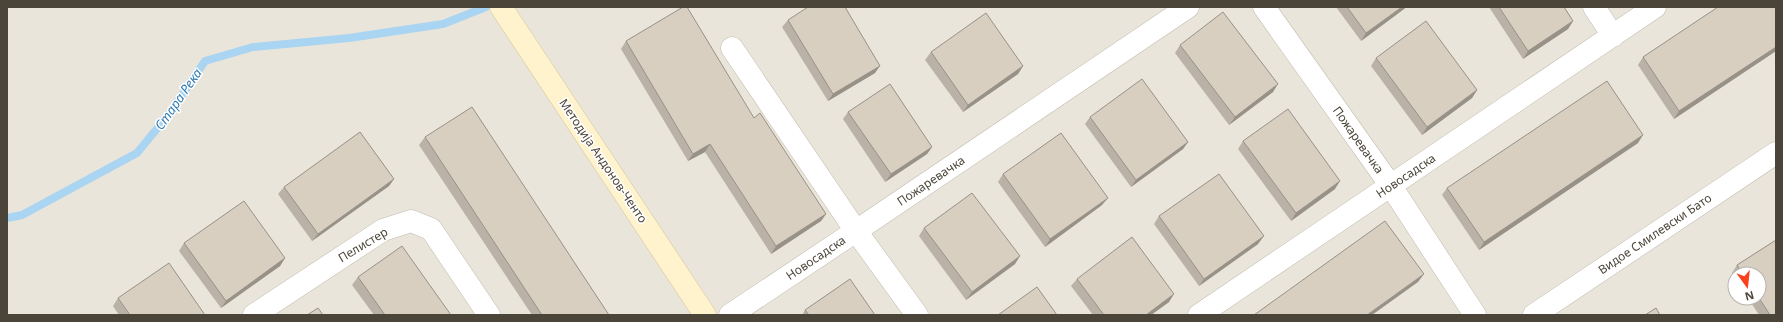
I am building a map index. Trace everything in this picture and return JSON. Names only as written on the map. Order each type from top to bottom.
[{"type":"street","name":"Пожаревачка","points":[[856,231],[1188,7]]},
{"type":"street","name":"Пожаревачка","points":[[1264,7],[1392,186],[1475,315]]},
{"type":"street","points":[[1594,7],[1612,36]]},
{"type":"street","name":"Новосадска","points":[[1199,315],[1655,7]]},
{"type":"street","name":"Методија Андонов-Ченто","points":[[504,12],[705,315]]},
{"type":"street","points":[[732,48],[856,231]]},
{"type":"street","name":"Видое Смилевски Бато","points":[[1534,315],[1776,153]]},
{"type":"street","name":"Пелистер","points":[[254,315],[383,230],[411,221],[431,229],[489,315]]},
{"type":"street","name":"Новосадска","points":[[730,315],[856,231],[917,315]]},
{"type":"shaded area","points":[[7,7],[1776,7],[1776,315],[7,315]]},
{"type":"building","points":[[683,7],[687,7],[754,118],[760,113],[826,214],[776,246],[710,144],[693,154],[626,41]]},
{"type":"building","points":[[808,7],[845,7],[880,66],[833,94],[788,20]]},
{"type":"building","points":[[1347,7],[1402,7],[1366,33]]},
{"type":"building","points":[[1499,7],[1564,7],[1573,21],[1528,51]]},
{"type":"building","points":[[1718,7],[1776,7],[1776,47],[1679,111],[1643,57]]},
{"type":"building","points":[[1223,12],[1278,84],[1235,117],[1180,45]]},
{"type":"building","points":[[986,13],[1023,66],[968,105],[931,52]]},
{"type":"building","points":[[1426,21],[1477,90],[1427,127],[1376,58]]},
{"type":"building","points":[[1142,79],[1188,142],[1136,180],[1090,117]]},
{"type":"building","points":[[1607,81],[1643,135],[1484,242],[1447,188]]},
{"type":"building","points":[[890,84],[932,147],[891,174],[848,112]]},
{"type":"building","points":[[472,107],[609,315],[542,315],[425,137]]},
{"type":"building","points":[[1288,109],[1340,181],[1296,213],[1243,141]]},
{"type":"building","points":[[360,132],[394,179],[318,234],[284,187]]},
{"type":"building","points":[[1061,133],[1108,198],[1050,239],[1003,174]]},
{"type":"building","points":[[1219,174],[1264,236],[1204,279],[1159,216]]},
{"type":"building","points":[[972,193],[1020,256],[972,292],[924,228]]},
{"type":"building","points":[[244,201],[285,258],[226,301],[184,243]]},
{"type":"building","points":[[1385,221],[1424,274],[1367,315],[1254,315]]},
{"type":"building","points":[[1132,237],[1174,294],[1146,315],[1104,315],[1077,279]]},
{"type":"building","points":[[1776,240],[1776,315],[1770,315],[1764,306],[1767,306],[1767,266],[1737,265]]},
{"type":"building","points":[[402,246],[451,315],[385,315],[358,277]]},
{"type":"building","points":[[169,263],[205,315],[130,315],[118,298]]},
{"type":"building","points":[[850,279],[875,315],[809,315],[805,310]]},
{"type":"building","points":[[1037,287],[1057,315],[998,315]]},
{"type":"building","points":[[318,308],[323,315],[307,315]]},
{"type":"building","points":[[1656,308],[1660,315],[1645,315]]},
{"type":"waterway","name":"Стара Река","points":[[7,218],[22,215],[137,153],[169,114],[205,61],[253,47],[349,38],[443,24],[486,7]]}]
